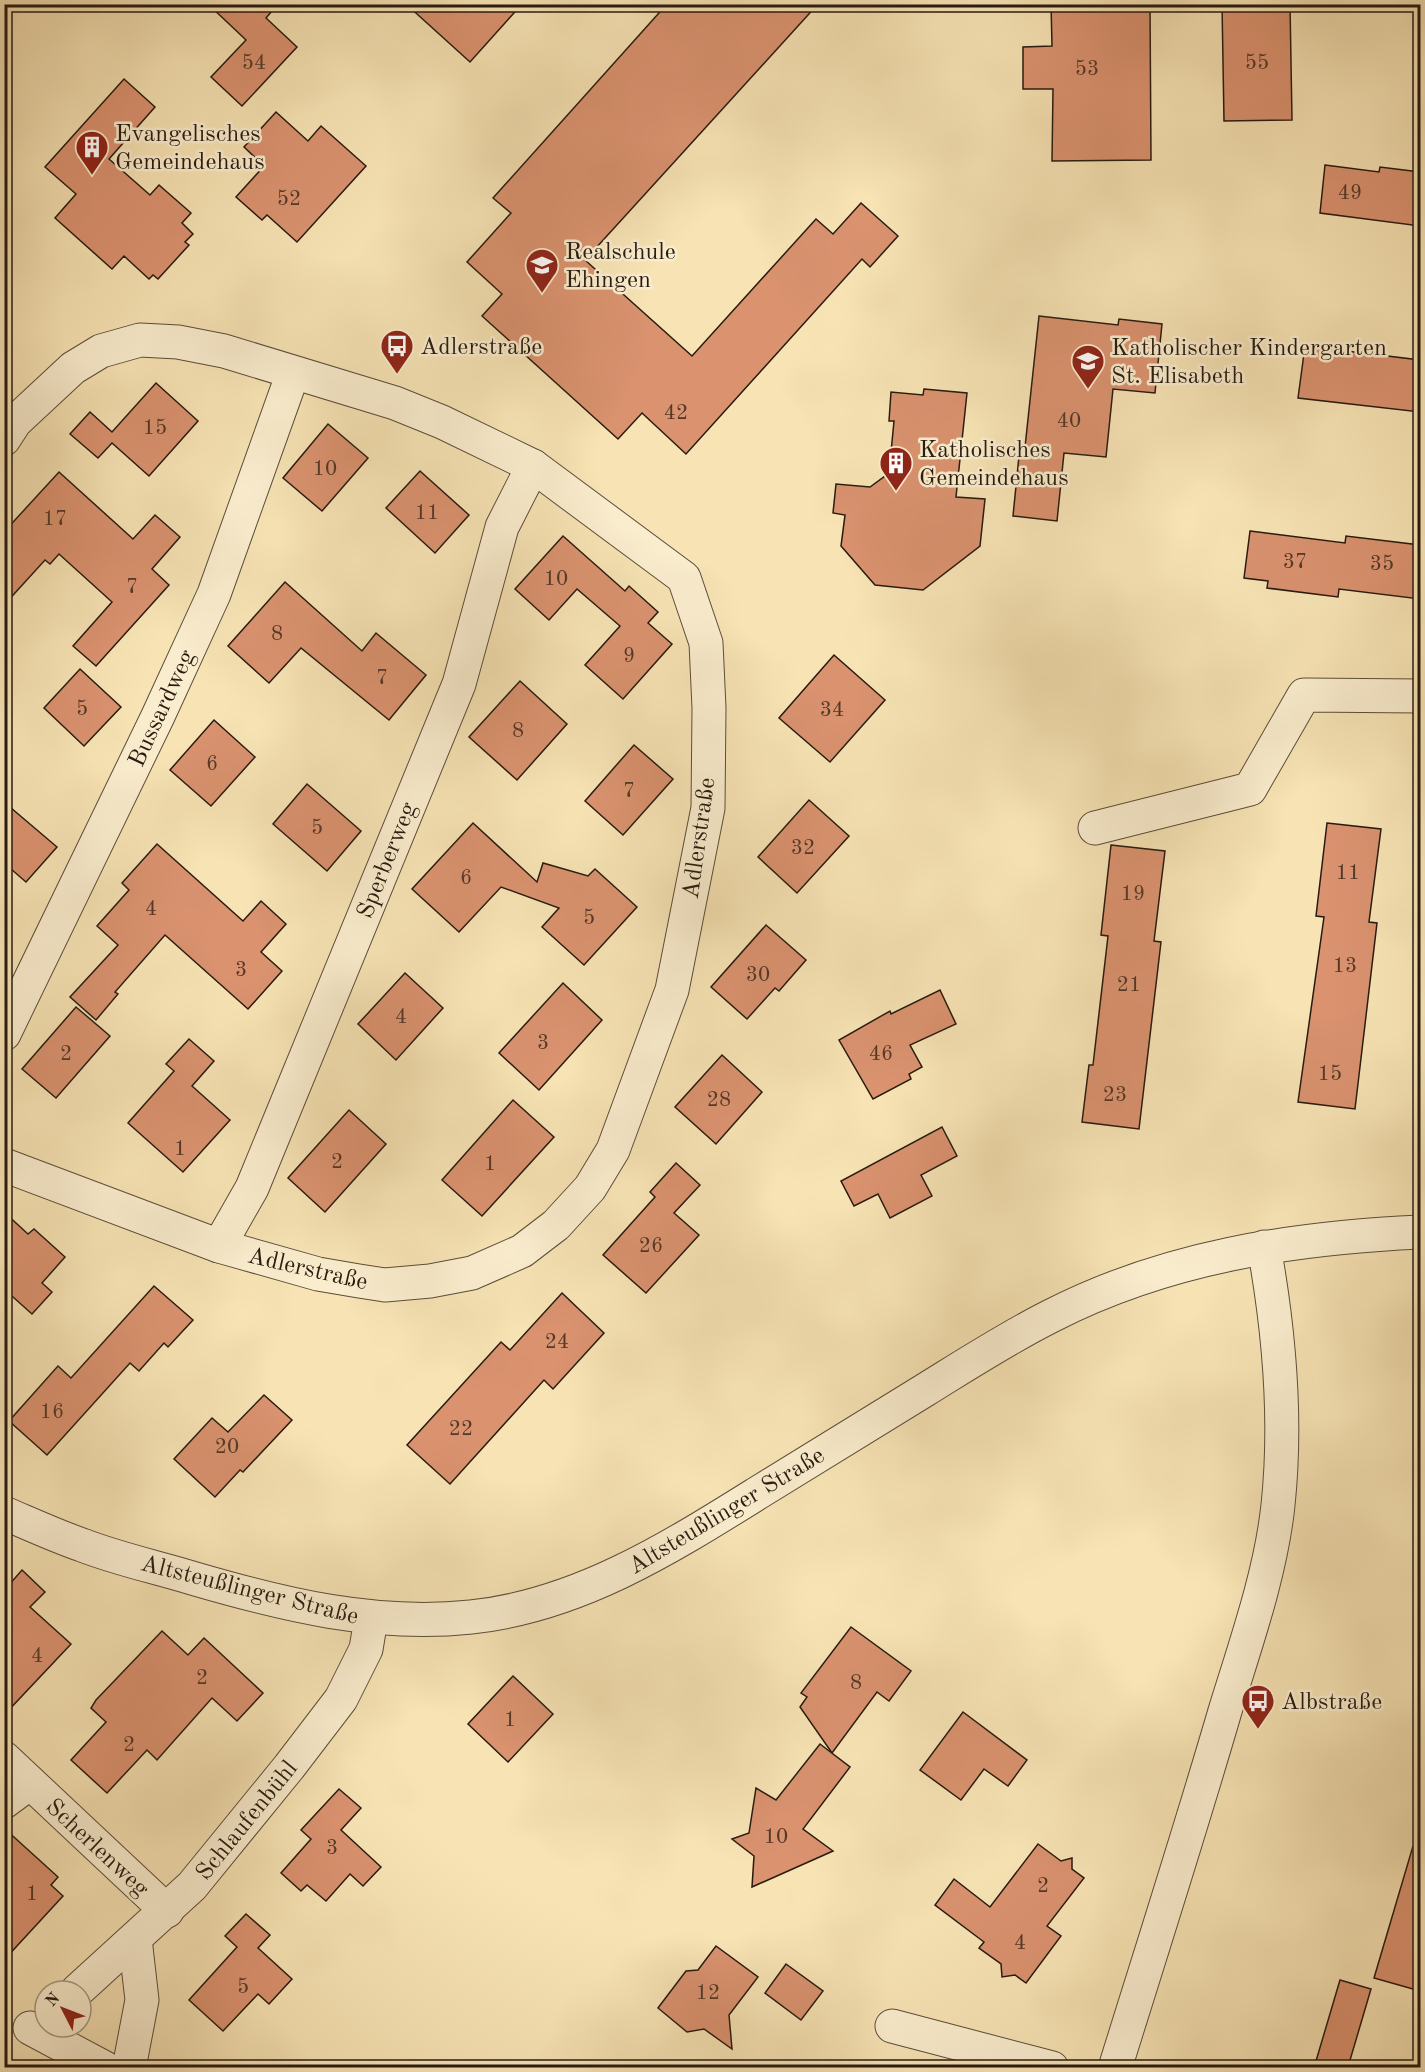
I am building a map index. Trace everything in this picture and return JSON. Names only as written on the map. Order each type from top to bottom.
[{"type":"street","name":"Adlerstraße","points":[[4,1165],[219,1246],[318,1274],[385,1285],[472,1273],[522,1251],[556,1225],[590,1188],[613,1150],[672,990],[708,808],[709,708],[706,643],[684,578],[533,466],[423,414],[364,393],[224,351],[178,342],[140,340],[101,351],[73,368],[8,425]]},
{"type":"street","name":"Bussardweg","points":[[4,1034],[209,604],[293,373]]},
{"type":"street","name":"Sperberweg","points":[[219,1246],[252,1188],[459,684],[502,527],[533,466]]},
{"type":"street","points":[[1095,828],[1250,789],[1304,695],[1420,696]]},
{"type":"street","name":"Altsteußlinger Straße","points":[[4,1514],[85,1546],[222,1587],[302,1607],[371,1619],[422,1620],[475,1617],[536,1603],[600,1584],[674,1544],[988,1351],[1051,1316],[1113,1287],[1163,1269],[1264,1246],[1343,1235],[1420,1232]]},
{"type":"street","points":[[1115,2067],[1193,1820],[1258,1601],[1278,1506],[1282,1413],[1274,1311],[1264,1246]]},
{"type":"street","name":"Schlaufenbühl","points":[[90,1979],[167,1911],[216,1858],[341,1699],[366,1649],[371,1619]]},
{"type":"street","name":"Scherlenweg","points":[[4,1758],[167,1911]]},
{"type":"street","name":"Scherlenweg","points":[[4,1803],[30,1782]]},
{"type":"street","points":[[129,2067],[142,2000],[135,1939]]},
{"type":"street","points":[[892,2026],[1052,2067]]},
{"type":"street","points":[[27,2029],[105,2067]]},
{"type":"building","points":[[208,4],[278,4],[266,18],[297,47],[242,106],[211,77],[246,40]]},
{"type":"building","points":[[406,4],[522,4],[470,62]]},
{"type":"building","points":[[667,4],[818,4],[585,260],[692,356],[816,219],[833,234],[861,203],[898,236],[870,267],[862,259],[686,454],[642,413],[618,439],[482,316],[502,294],[467,262],[511,213],[493,198]]},
{"type":"building","points":[[1051,4],[1150,4],[1151,160],[1052,161],[1053,89],[1023,89],[1023,47],[1052,46]]},
{"type":"building","points":[[1222,4],[1290,4],[1292,120],[1224,121]]},
{"type":"building","name":"Evangelisches Gemeindehaus","points":[[124,79],[155,107],[109,159],[150,195],[159,185],[191,213],[182,223],[193,234],[185,242],[189,245],[158,279],[153,275],[149,279],[124,256],[112,269],[55,218],[76,194],[45,167]]},
{"type":"building","points":[[276,112],[308,141],[321,126],[366,166],[297,242],[267,215],[262,220],[236,197],[264,166],[244,147]]},
{"type":"building","points":[[1325,165],[1379,172],[1380,167],[1420,172],[1420,226],[1320,213]]},
{"type":"building","points":[[1039,316],[1118,325],[1119,319],[1162,324],[1155,393],[1113,389],[1106,457],[1064,453],[1057,521],[1013,516],[1020,446],[1025,447]]},
{"type":"building","points":[[1305,346],[1420,360],[1420,412],[1298,398]]},
{"type":"building","points":[[156,383],[198,421],[149,476],[112,443],[98,458],[70,434],[90,412],[112,432]]},
{"type":"building","name":"Katholisches Gemeindehaus","points":[[924,389],[967,393],[956,497],[985,499],[980,546],[923,590],[875,585],[841,546],[845,515],[833,513],[836,484],[870,487],[889,473],[894,421],[889,421],[891,392],[923,395]]},
{"type":"building","points":[[328,424],[368,458],[322,511],[283,478]]},
{"type":"building","points":[[420,471],[469,515],[435,553],[386,508]]},
{"type":"building","points":[[59,472],[133,539],[155,515],[180,537],[152,569],[169,585],[96,666],[73,646],[112,602],[59,554],[50,564],[45,560],[4,605],[4,532]]},
{"type":"building","points":[[1250,531],[1345,543],[1346,536],[1420,545],[1420,599],[1339,589],[1338,597],[1267,588],[1268,581],[1244,578]]},
{"type":"building","points":[[563,536],[625,591],[629,586],[658,612],[648,623],[672,644],[623,699],[585,665],[620,626],[577,589],[549,620],[515,589]]},
{"type":"building","points":[[285,582],[362,651],[376,633],[426,675],[389,720],[301,648],[269,683],[228,646]]},
{"type":"building","points":[[834,655],[885,700],[830,762],[779,718]]},
{"type":"building","points":[[80,669],[121,707],[84,746],[44,708]]},
{"type":"building","points":[[520,681],[567,724],[517,780],[469,737]]},
{"type":"building","points":[[214,720],[255,757],[211,806],[170,770]]},
{"type":"building","points":[[634,745],[673,779],[623,835],[585,801]]},
{"type":"building","points":[[307,784],[361,831],[327,871],[273,824]]},
{"type":"building","points":[[809,800],[849,836],[797,893],[758,857]]},
{"type":"building","points":[[4,802],[57,847],[26,882],[4,863]]},
{"type":"building","points":[[473,823],[537,882],[543,863],[588,876],[595,869],[637,907],[584,965],[542,927],[559,908],[501,887],[459,932],[412,889]]},
{"type":"building","points":[[1327,823],[1381,829],[1369,922],[1377,923],[1355,1109],[1298,1102],[1324,917],[1316,916]]},
{"type":"building","points":[[157,844],[243,921],[261,901],[286,924],[261,952],[282,971],[248,1009],[165,935],[115,992],[118,994],[96,1020],[70,997],[118,945],[97,926],[129,890],[122,883]]},
{"type":"building","points":[[1111,845],[1165,851],[1154,941],[1161,942],[1139,1129],[1082,1122],[1089,1065],[1093,1065],[1108,936],[1101,935]]},
{"type":"building","points":[[766,925],[806,960],[779,991],[775,988],[747,1019],[711,987]]},
{"type":"building","points":[[405,973],[443,1008],[396,1060],[358,1024]]},
{"type":"building","points":[[563,983],[602,1020],[539,1090],[499,1053]]},
{"type":"building","points":[[940,990],[956,1024],[910,1045],[922,1067],[909,1074],[911,1079],[873,1099],[839,1040],[890,1011],[891,1014]]},
{"type":"building","points":[[76,1007],[110,1036],[56,1098],[22,1069]]},
{"type":"building","points":[[189,1039],[214,1061],[192,1086],[230,1120],[183,1172],[128,1123],[174,1071],[166,1064]]},
{"type":"building","points":[[722,1055],[762,1092],[716,1144],[675,1107]]},
{"type":"building","points":[[513,1100],[554,1137],[482,1216],[442,1180]]},
{"type":"building","points":[[349,1110],[386,1144],[325,1212],[288,1178]]},
{"type":"building","points":[[942,1127],[957,1156],[921,1175],[932,1196],[890,1218],[878,1194],[854,1206],[841,1181]]},
{"type":"building","points":[[676,1163],[700,1185],[674,1213],[699,1235],[646,1293],[603,1255],[655,1197],[650,1192]]},
{"type":"building","points":[[4,1212],[28,1234],[34,1229],[65,1257],[42,1283],[52,1292],[32,1314],[4,1289]]},
{"type":"building","points":[[154,1286],[193,1320],[168,1347],[164,1343],[139,1371],[130,1363],[47,1455],[9,1421],[58,1366],[71,1378]]},
{"type":"building","points":[[562,1293],[604,1333],[553,1389],[544,1380],[450,1484],[407,1445],[501,1342],[510,1350]]},
{"type":"building","points":[[264,1395],[292,1420],[243,1472],[240,1470],[215,1497],[174,1459],[212,1418],[228,1432]]},
{"type":"building","points":[[22,1570],[45,1592],[30,1607],[71,1644],[4,1715],[4,1583],[8,1586]]},
{"type":"building","points":[[851,1627],[911,1671],[889,1701],[877,1692],[832,1753],[800,1707],[807,1697],[801,1693]]},
{"type":"building","points":[[162,1631],[188,1655],[204,1638],[263,1693],[237,1721],[212,1698],[157,1760],[147,1750],[107,1793],[71,1760],[106,1722],[91,1708],[96,1700]]},
{"type":"building","points":[[513,1676],[553,1714],[508,1762],[468,1724]]},
{"type":"building","points":[[963,1712],[1027,1760],[1008,1786],[984,1769],[961,1800],[920,1770]]},
{"type":"building","points":[[820,1744],[850,1767],[803,1829],[833,1851],[752,1887],[754,1856],[732,1839],[749,1833],[756,1788],[776,1800]]},
{"type":"building","points":[[339,1789],[361,1808],[341,1830],[381,1867],[363,1886],[350,1874],[326,1901],[307,1885],[301,1891],[281,1873],[311,1839],[301,1830]]},
{"type":"building","points":[[4,1828],[58,1877],[51,1885],[63,1896],[4,1960]]},
{"type":"building","points":[[1038,1844],[1061,1861],[1072,1858],[1072,1869],[1084,1878],[1047,1926],[1061,1936],[1026,1983],[1015,1975],[1002,1977],[1001,1964],[979,1948],[984,1942],[935,1905],[954,1879],[990,1907]]},
{"type":"building","points":[[1413,1846],[1420,1847],[1420,1991],[1374,1978]]},
{"type":"building","points":[[246,1914],[270,1935],[258,1948],[292,1979],[269,2004],[258,1994],[223,2031],[189,2000],[237,1947],[225,1936]]},
{"type":"building","points":[[716,1946],[758,1977],[729,2015],[732,2049],[704,2029],[687,2032],[658,2008],[686,1971],[698,1970]]},
{"type":"building","points":[[786,1964],[823,1991],[801,2020],[765,1993]]},
{"type":"building","points":[[1340,1980],[1371,1989],[1348,2067],[1316,2061]]},
{"type":"place","name":"Evangelisches Gemeindehaus","points":[[92,176]]},
{"type":"place","name":"Realschule Ehingen","points":[[542,294]]},
{"type":"place","name":"Adlerstraße","points":[[397,375]]},
{"type":"place","name":"Katholischer Kindergarten St. Elisabeth","points":[[1088,390]]},
{"type":"place","name":"Katholisches Gemeindehaus","points":[[896,492]]},
{"type":"place","name":"Albstraße","points":[[1258,1730]]}]
